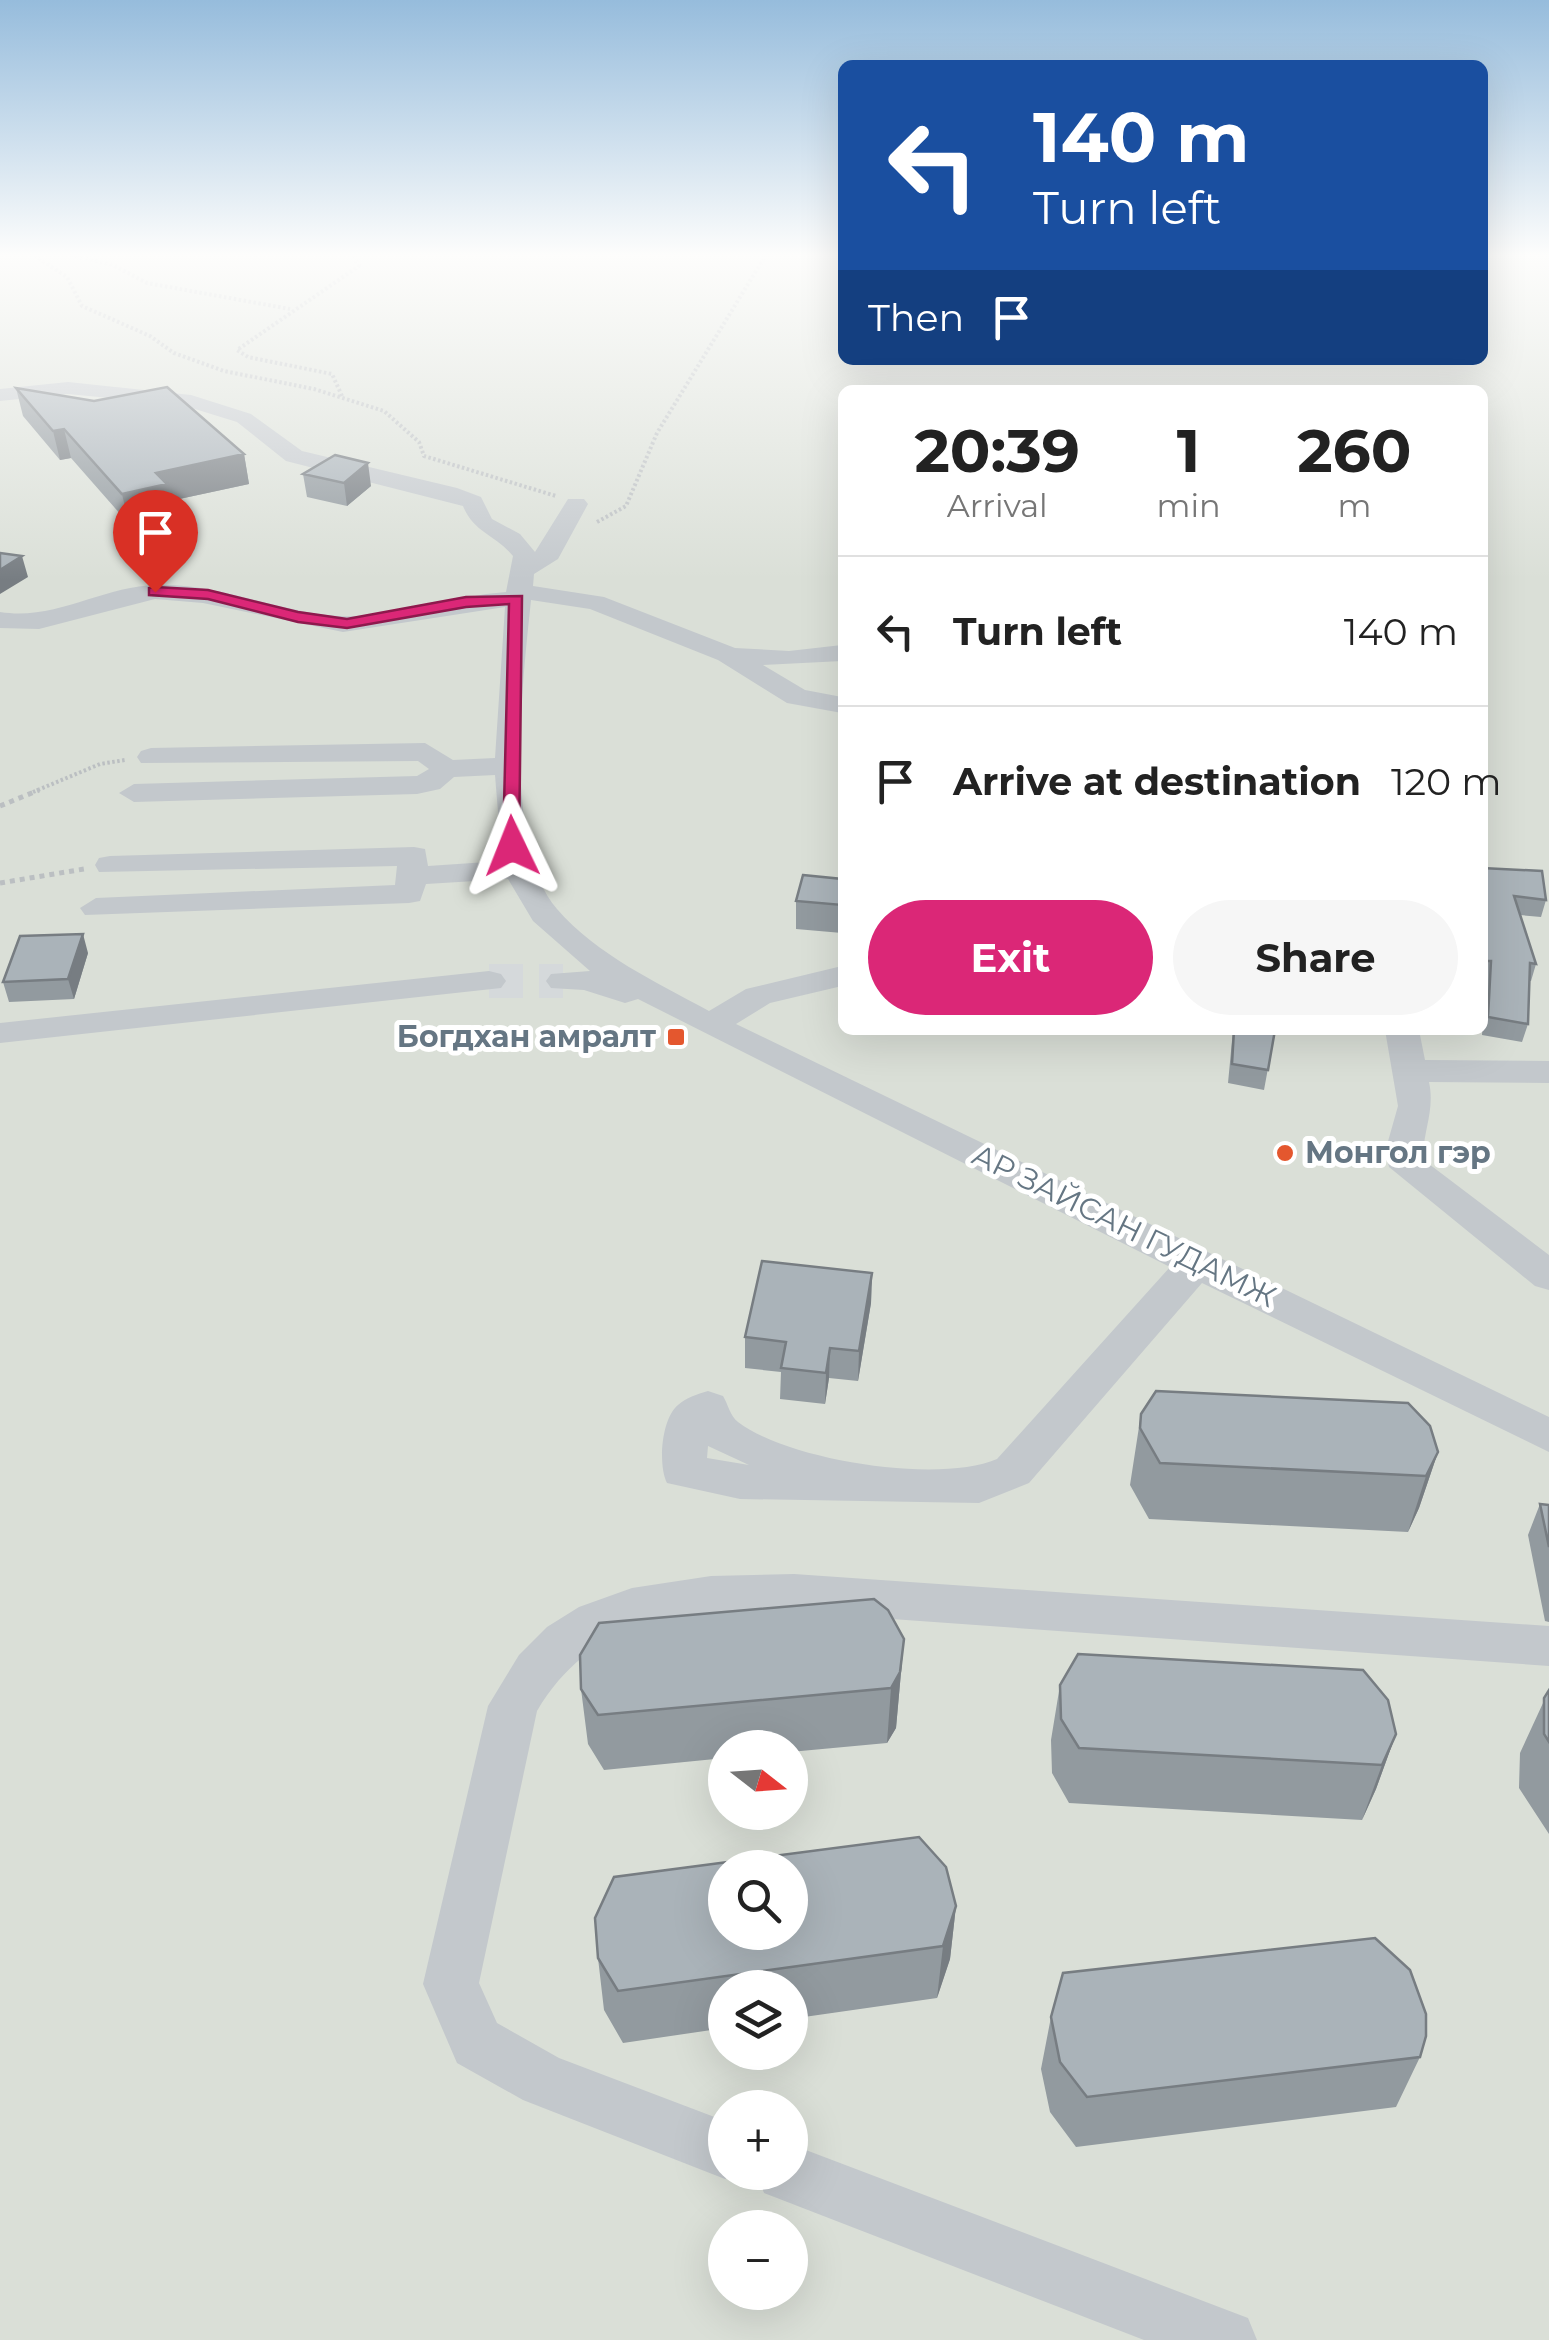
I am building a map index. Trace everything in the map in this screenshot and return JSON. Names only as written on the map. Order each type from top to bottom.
[{"type":"street","points":[[0,395],[68,388],[184,399],[244,418],[294,456],[450,492],[473,502],[482,523],[512,539],[526,555],[519,587],[510,831],[528,893],[576,944],[604,966],[705,1022]]},
{"type":"street","points":[[519,587],[548,554],[576,504]]},
{"type":"street","points":[[8,628],[155,592],[208,594],[298,617],[347,624],[466,602],[519,587],[595,602],[727,654],[797,697],[838,704]]},
{"type":"street","points":[[727,654],[788,659],[838,653]]},
{"type":"street","points":[[151,756],[424,752],[446,769]]},
{"type":"street","points":[[197,791],[188,784],[188,771],[207,756]]},
{"type":"street","points":[[134,792],[417,785],[430,783],[446,769],[511,766]]},
{"type":"street","points":[[96,908],[409,894],[414,856],[110,865]]},
{"type":"street","points":[[170,904],[180,862]]},
{"type":"street","points":[[413,876],[518,869]]},
{"type":"street","points":[[563,981],[596,982],[705,1022],[758,996],[838,977]]},
{"type":"street","points":[[0,1034],[489,981]]},
{"type":"street","name":"АР ЗАЙСАН ГУДАМЖ","points":[[705,1022],[1549,1436]]},
{"type":"street","points":[[1403,1035],[1416,1106],[1404,1152],[1408,1166],[1549,1276]]},
{"type":"street","points":[[1412,1071],[1549,1072]]},
{"type":"street","points":[[862,1484],[979,1486],[1013,1470],[1197,1262]]},
{"type":"street","points":[[708,2143],[543,2080],[477,2043],[451,1984],[513,1706],[524,1683],[554,1645],[624,1607],[709,1593],[794,1593],[1549,1646]]},
{"type":"street","points":[[808,2181],[1226,2340]]},
{"type":"path","points":[[200,362],[384,411],[419,442],[424,456],[576,504]]},
{"type":"path","points":[[274,362],[332,374],[342,397]]},
{"type":"path","points":[[556,542],[626,506],[658,434],[701,362]]},
{"type":"path","points":[[0,806],[100,764],[151,756]]},
{"type":"path","points":[[0,883],[110,865]]},
{"type":"shaded area","points":[[0,362],[1549,362],[1549,2340],[0,2340]]},
{"type":"building","points":[[167,387],[244,454],[156,473],[167,484],[122,494],[64,429],[53,431],[16,388],[94,401]]},
{"type":"building","points":[[335,455],[368,463],[344,483],[303,474]]},
{"type":"building","points":[[0,553],[22,556],[0,570]]},
{"type":"building","points":[[1488,868],[1542,871],[1546,900],[1514,896],[1536,964],[1530,963],[1528,1024],[1488,1017]]},
{"type":"building","points":[[803,875],[838,879],[838,905],[796,901]]},
{"type":"building","points":[[83,934],[68,979],[3,982],[20,936]]},
{"type":"building","points":[[1234,1035],[1274,1035],[1268,1070],[1232,1064]]},
{"type":"building","points":[[762,1261],[872,1273],[859,1351],[830,1348],[826,1373],[781,1368],[786,1342],[745,1337]]},
{"type":"building","points":[[1156,1391],[1408,1403],[1430,1426],[1438,1452],[1426,1476],[1160,1463],[1140,1428],[1141,1414]]},
{"type":"building","points":[[1540,1504],[1549,1505],[1549,1547]]},
{"type":"building","points":[[874,1599],[888,1610],[904,1639],[900,1672],[891,1688],[598,1715],[581,1689],[580,1655],[599,1623]]},
{"type":"building","points":[[1078,1654],[1363,1670],[1388,1700],[1396,1734],[1382,1765],[1079,1748],[1061,1719],[1060,1685]]},
{"type":"building","points":[[1549,1690],[1549,1742],[1544,1734],[1544,1698]]},
{"type":"building","points":[[919,1837],[946,1867],[956,1906],[943,1946],[770,1970],[708,1970],[708,1979],[618,1991],[598,1958],[595,1918],[614,1877],[708,1865],[708,1950],[808,1950],[808,1852]]},
{"type":"building","points":[[1375,1938],[1410,1970],[1426,2014],[1426,2036],[1420,2057],[1087,2097],[1060,2062],[1051,2017],[1063,1973]]},
{"type":"tunnel","points":[[489,981],[563,981]]},
{"type":"place","name":"Богдхан амралт","points":[[676,1037]]},
{"type":"place","name":"Монгол гэр","points":[[1285,1153]]},
{"type":"route","points":[[155,592],[208,594],[298,617],[347,624],[466,602],[517,599],[512,846]]}]
